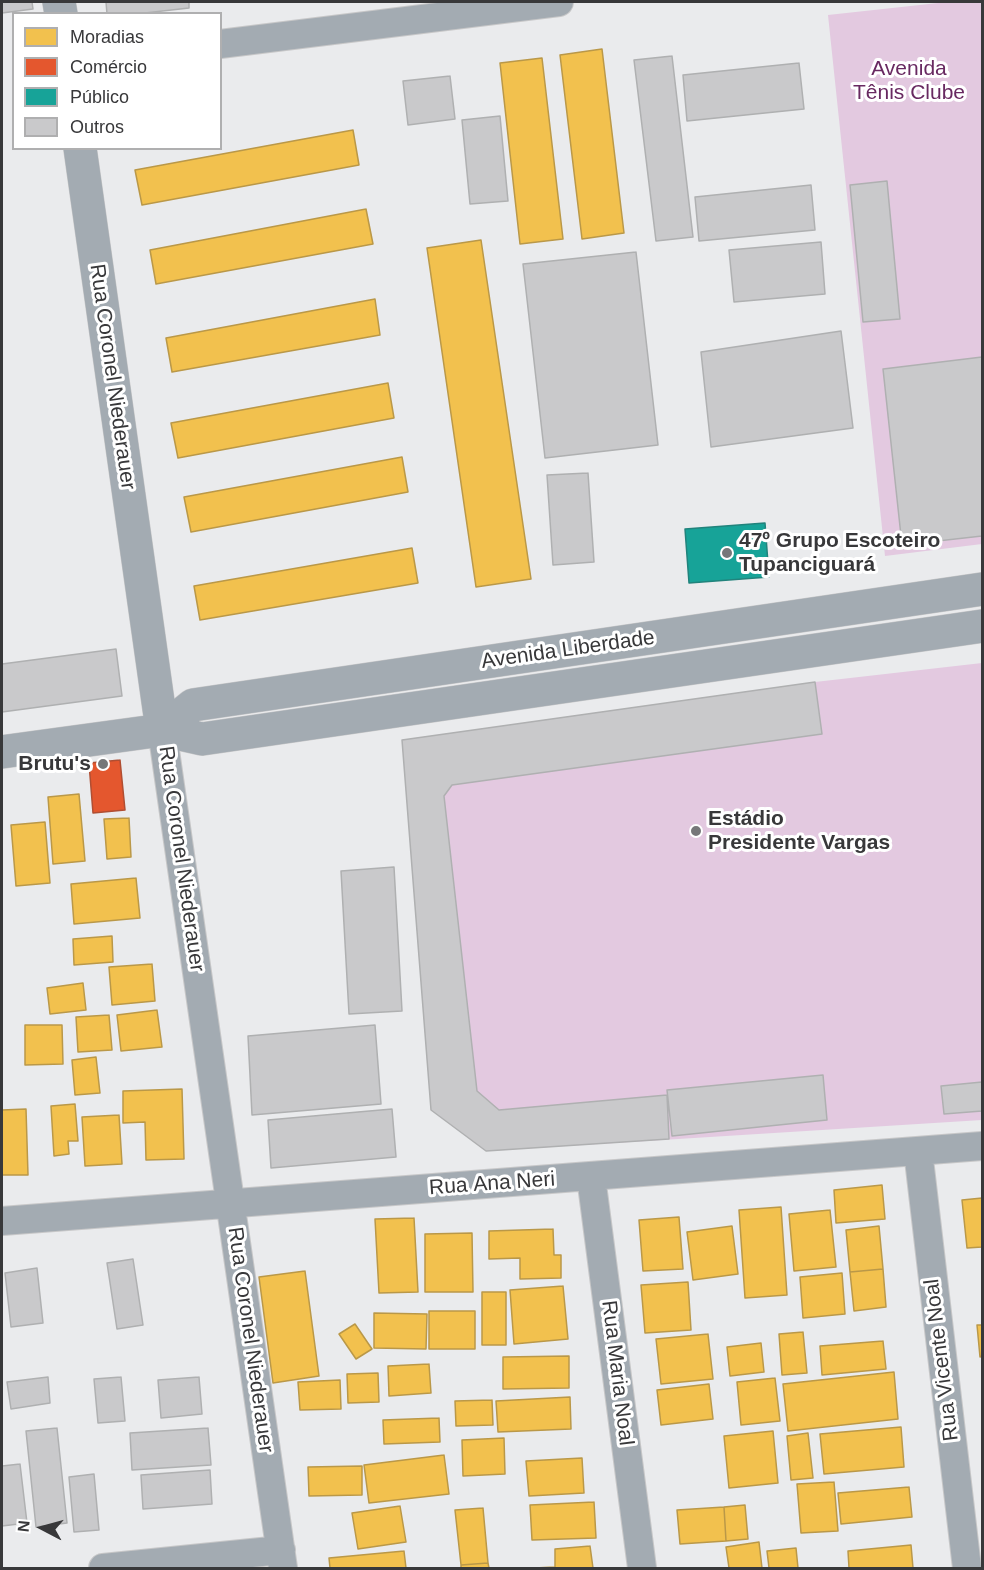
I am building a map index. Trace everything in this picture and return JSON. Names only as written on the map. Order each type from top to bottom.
[{"type":"street","points":[[222,44],[559,2]]},
{"type":"street","name":"Rua Coronel Niederauer","points":[[80,150],[282,1559]]},
{"type":"street","name":"Avenida Liberdade","points":[[162,730],[193,705],[982,589]]},
{"type":"street","name":"Avenida Liberdade","points":[[2,752],[162,730],[202,739],[982,626]]},
{"type":"street","name":"Rua Ana Neri","points":[[2,1221],[982,1146]]},
{"type":"street","name":"Rua Vicente Noal","points":[[918,1151],[967,1569]]},
{"type":"street","name":"Rua Maria Noal","points":[[591,1177],[642,1569]]},
{"type":"street","points":[[103,1569],[282,1559]]},
{"type":"green space","name":"Avenida Tênis Clube","points":[[947,2],[982,2],[982,544],[885,556],[828,15]]},
{"type":"green space","name":"Estádio Presidente Vargas","points":[[982,663],[982,1120],[486,1151],[431,1110],[402,740],[815,682]]},
{"type":"building: Moradias","points":[[602,49],[624,233],[582,239],[560,55]]},
{"type":"building: Moradias","points":[[542,58],[563,239],[520,244],[500,63]]},
{"type":"building: Moradias","points":[[353,130],[359,165],[142,205],[135,170]]},
{"type":"building: Moradias","points":[[366,209],[373,244],[156,284],[150,250]]},
{"type":"building: Moradias","points":[[481,240],[531,579],[476,587],[427,248]]},
{"type":"building: Moradias","points":[[375,299],[380,335],[172,372],[166,338]]},
{"type":"building: Moradias","points":[[388,383],[394,418],[178,458],[171,423]]},
{"type":"building: Moradias","points":[[402,457],[408,492],[191,532],[184,497]]},
{"type":"building: Moradias","points":[[412,548],[418,583],[200,620],[194,586]]},
{"type":"building: Moradias","points":[[79,794],[85,861],[53,864],[48,797]]},
{"type":"building: Moradias","points":[[129,818],[131,857],[107,859],[104,819]]},
{"type":"building: Moradias","points":[[45,822],[50,883],[16,886],[11,825]]},
{"type":"building: Moradias","points":[[136,878],[140,918],[74,924],[71,884]]},
{"type":"building: Moradias","points":[[112,936],[113,962],[74,965],[73,939]]},
{"type":"building: Moradias","points":[[152,964],[155,1001],[112,1005],[109,967]]},
{"type":"building: Moradias","points":[[83,983],[86,1010],[50,1014],[47,988]]},
{"type":"building: Moradias","points":[[157,1010],[162,1047],[121,1051],[117,1015]]},
{"type":"building: Moradias","points":[[109,1015],[112,1050],[78,1052],[76,1017]]},
{"type":"building: Moradias","points":[[25,1025],[62,1025],[63,1064],[25,1065]]},
{"type":"building: Moradias","points":[[96,1057],[100,1093],[75,1095],[72,1060]]},
{"type":"building: Moradias","points":[[182,1089],[184,1159],[146,1160],[145,1122],[123,1123],[123,1091]]},
{"type":"building: Moradias","points":[[75,1104],[78,1141],[68,1141],[69,1154],[54,1156],[51,1106]]},
{"type":"building: Moradias","points":[[26,1109],[28,1175],[2,1175],[2,1110]]},
{"type":"building: Moradias","points":[[119,1115],[122,1164],[85,1166],[82,1117]]},
{"type":"building: Moradias","points":[[882,1185],[885,1219],[836,1223],[834,1190]]},
{"type":"building: Moradias","points":[[982,1198],[982,1247],[967,1248],[962,1200]]},
{"type":"building: Moradias","points":[[781,1207],[787,1295],[745,1298],[739,1210]]},
{"type":"building: Moradias","points":[[830,1210],[836,1267],[794,1271],[789,1214]]},
{"type":"building: Moradias","points":[[679,1217],[683,1269],[643,1271],[639,1220]]},
{"type":"building: Moradias","points":[[414,1218],[418,1292],[379,1293],[375,1219]]},
{"type":"building: Moradias","points":[[732,1226],[738,1274],[693,1280],[687,1232]]},
{"type":"building: Moradias","points":[[879,1226],[883,1269],[850,1272],[846,1230]]},
{"type":"building: Moradias","points":[[553,1229],[554,1255],[561,1255],[561,1278],[520,1279],[520,1258],[489,1259],[489,1231]]},
{"type":"building: Moradias","points":[[472,1233],[473,1292],[425,1292],[425,1234]]},
{"type":"building: Moradias","points":[[883,1269],[886,1307],[854,1311],[850,1272]]},
{"type":"building: Moradias","points":[[305,1271],[319,1376],[273,1383],[259,1277]]},
{"type":"building: Moradias","points":[[842,1273],[845,1314],[803,1318],[800,1277]]},
{"type":"building: Moradias","points":[[688,1282],[691,1330],[645,1333],[641,1285]]},
{"type":"building: Moradias","points":[[563,1286],[568,1339],[514,1344],[510,1290]]},
{"type":"building: Moradias","points":[[482,1292],[506,1292],[506,1345],[482,1345]]},
{"type":"building: Moradias","points":[[429,1311],[475,1311],[475,1349],[429,1349]]},
{"type":"building: Moradias","points":[[374,1313],[427,1314],[426,1349],[374,1348]]},
{"type":"building: Moradias","points":[[355,1324],[372,1349],[356,1359],[339,1334]]},
{"type":"building: Moradias","points":[[977,1325],[982,1325],[982,1356],[980,1357]]},
{"type":"building: Moradias","points":[[803,1332],[807,1373],[782,1375],[779,1334]]},
{"type":"building: Moradias","points":[[708,1334],[713,1379],[661,1384],[656,1339]]},
{"type":"building: Moradias","points":[[883,1341],[886,1369],[822,1375],[820,1346]]},
{"type":"building: Moradias","points":[[761,1343],[764,1372],[730,1376],[727,1347]]},
{"type":"building: Moradias","points":[[569,1356],[569,1388],[503,1389],[503,1357]]},
{"type":"building: Moradias","points":[[429,1364],[431,1393],[389,1396],[388,1366]]},
{"type":"building: Moradias","points":[[894,1372],[898,1419],[788,1431],[783,1384]]},
{"type":"building: Moradias","points":[[378,1373],[379,1402],[348,1403],[347,1374]]},
{"type":"building: Moradias","points":[[775,1378],[780,1421],[741,1425],[737,1382]]},
{"type":"building: Moradias","points":[[340,1380],[341,1409],[300,1410],[298,1382]]},
{"type":"building: Moradias","points":[[709,1384],[713,1419],[661,1425],[657,1390]]},
{"type":"building: Moradias","points":[[570,1397],[571,1429],[498,1432],[496,1401]]},
{"type":"building: Moradias","points":[[492,1400],[493,1425],[456,1426],[455,1401]]},
{"type":"building: Moradias","points":[[439,1418],[440,1442],[384,1444],[383,1420]]},
{"type":"building: Moradias","points":[[901,1427],[904,1467],[824,1474],[820,1434]]},
{"type":"building: Moradias","points":[[773,1431],[778,1483],[729,1488],[724,1436]]},
{"type":"building: Moradias","points":[[808,1433],[813,1478],[791,1480],[787,1436]]},
{"type":"building: Moradias","points":[[504,1438],[505,1474],[463,1476],[462,1440]]},
{"type":"building: Moradias","points":[[444,1455],[449,1494],[369,1503],[364,1465]]},
{"type":"building: Moradias","points":[[582,1458],[584,1493],[529,1496],[526,1461]]},
{"type":"building: Moradias","points":[[362,1466],[362,1495],[309,1496],[308,1467]]},
{"type":"building: Moradias","points":[[834,1482],[838,1531],[801,1533],[797,1484]]},
{"type":"building: Moradias","points":[[909,1487],[912,1517],[841,1524],[838,1493]]},
{"type":"building: Moradias","points":[[594,1502],[596,1538],[532,1540],[530,1505]]},
{"type":"building: Moradias","points":[[745,1505],[748,1539],[726,1541],[724,1507]]},
{"type":"building: Moradias","points":[[400,1506],[406,1542],[358,1549],[352,1513]]},
{"type":"building: Moradias","points":[[724,1507],[726,1541],[680,1544],[677,1510]]},
{"type":"building: Moradias","points":[[483,1508],[488,1563],[461,1565],[455,1510]]},
{"type":"building: Moradias","points":[[759,1542],[762,1568],[729,1568],[726,1547]]},
{"type":"building: Moradias","points":[[911,1545],[913,1568],[849,1568],[848,1551]]},
{"type":"building: Moradias","points":[[590,1546],[593,1568],[534,1568],[555,1567],[555,1549]]},
{"type":"building: Moradias","points":[[796,1548],[798,1568],[769,1568],[767,1551]]},
{"type":"building: Moradias","points":[[404,1551],[406,1568],[330,1568],[329,1558]]},
{"type":"building: Moradias","points":[[488,1563],[489,1568],[461,1568],[461,1565]]},
{"type":"building: Comércio","points":[[120,760],[125,810],[93,813],[89,763]]},
{"type":"building: Público","name":"47º Grupo Escoteiro Tupanciguará","points":[[765,523],[769,577],[689,583],[685,529]]},
{"type":"building: Outros","points":[[2,2],[32,2],[33,9],[2,13]]},
{"type":"building: Outros","points":[[106,2],[189,2],[189,8],[154,12],[107,12]]},
{"type":"building: Outros","points":[[672,56],[693,237],[656,241],[634,60]]},
{"type":"building: Outros","points":[[799,63],[804,109],[687,121],[683,75]]},
{"type":"building: Outros","points":[[450,76],[455,119],[408,125],[403,81]]},
{"type":"building: Outros","points":[[500,116],[508,201],[470,204],[462,120]]},
{"type":"building: Outros","points":[[887,181],[900,319],[863,322],[850,185]]},
{"type":"building: Outros","points":[[811,185],[815,230],[699,241],[695,197]]},
{"type":"building: Outros","points":[[821,242],[825,294],[734,302],[729,250]]},
{"type":"building: Outros","points":[[636,252],[658,445],[545,458],[523,264]]},
{"type":"building: Outros","points":[[841,331],[853,428],[711,447],[701,352]]},
{"type":"building: Outros","points":[[982,357],[982,536],[902,545],[883,369]]},
{"type":"building: Outros","points":[[588,473],[594,562],[553,565],[547,475]]},
{"type":"building: Outros","points":[[116,649],[122,696],[2,712],[2,664]]},
{"type":"building: Outros","points":[[815,682],[822,734],[452,785],[444,796],[477,1091],[499,1110],[667,1095],[669,1139],[486,1151],[431,1110],[402,740]]},
{"type":"building: Outros","points":[[394,867],[402,1011],[349,1014],[341,871]]},
{"type":"building: Outros","points":[[375,1025],[381,1104],[252,1115],[248,1036]]},
{"type":"building: Outros","points":[[823,1075],[827,1120],[672,1136],[667,1090]]},
{"type":"building: Outros","points":[[982,1082],[982,1111],[944,1114],[941,1086]]},
{"type":"building: Outros","points":[[392,1109],[396,1157],[271,1168],[268,1120]]},
{"type":"building: Outros","points":[[133,1259],[143,1325],[117,1329],[107,1263]]},
{"type":"building: Outros","points":[[37,1268],[43,1323],[11,1327],[5,1273]]},
{"type":"building: Outros","points":[[48,1377],[50,1403],[11,1409],[7,1382]]},
{"type":"building: Outros","points":[[121,1377],[125,1421],[98,1423],[94,1379]]},
{"type":"building: Outros","points":[[199,1377],[202,1414],[161,1418],[158,1380]]},
{"type":"building: Outros","points":[[57,1428],[67,1523],[36,1527],[26,1431]]},
{"type":"building: Outros","points":[[208,1428],[211,1465],[132,1470],[130,1433]]},
{"type":"building: Outros","points":[[20,1464],[27,1523],[2,1526],[2,1466]]},
{"type":"building: Outros","points":[[210,1470],[212,1504],[143,1509],[141,1475]]},
{"type":"building: Outros","points":[[94,1474],[99,1530],[74,1532],[69,1477]]},
{"type":"place","name":"47º Grupo Escoteiro Tupanciguará","points":[[727,553]]},
{"type":"place","name":"Brutu's","points":[[103,764]]},
{"type":"place","name":"Estádio Presidente Vargas","points":[[696,831]]}]
